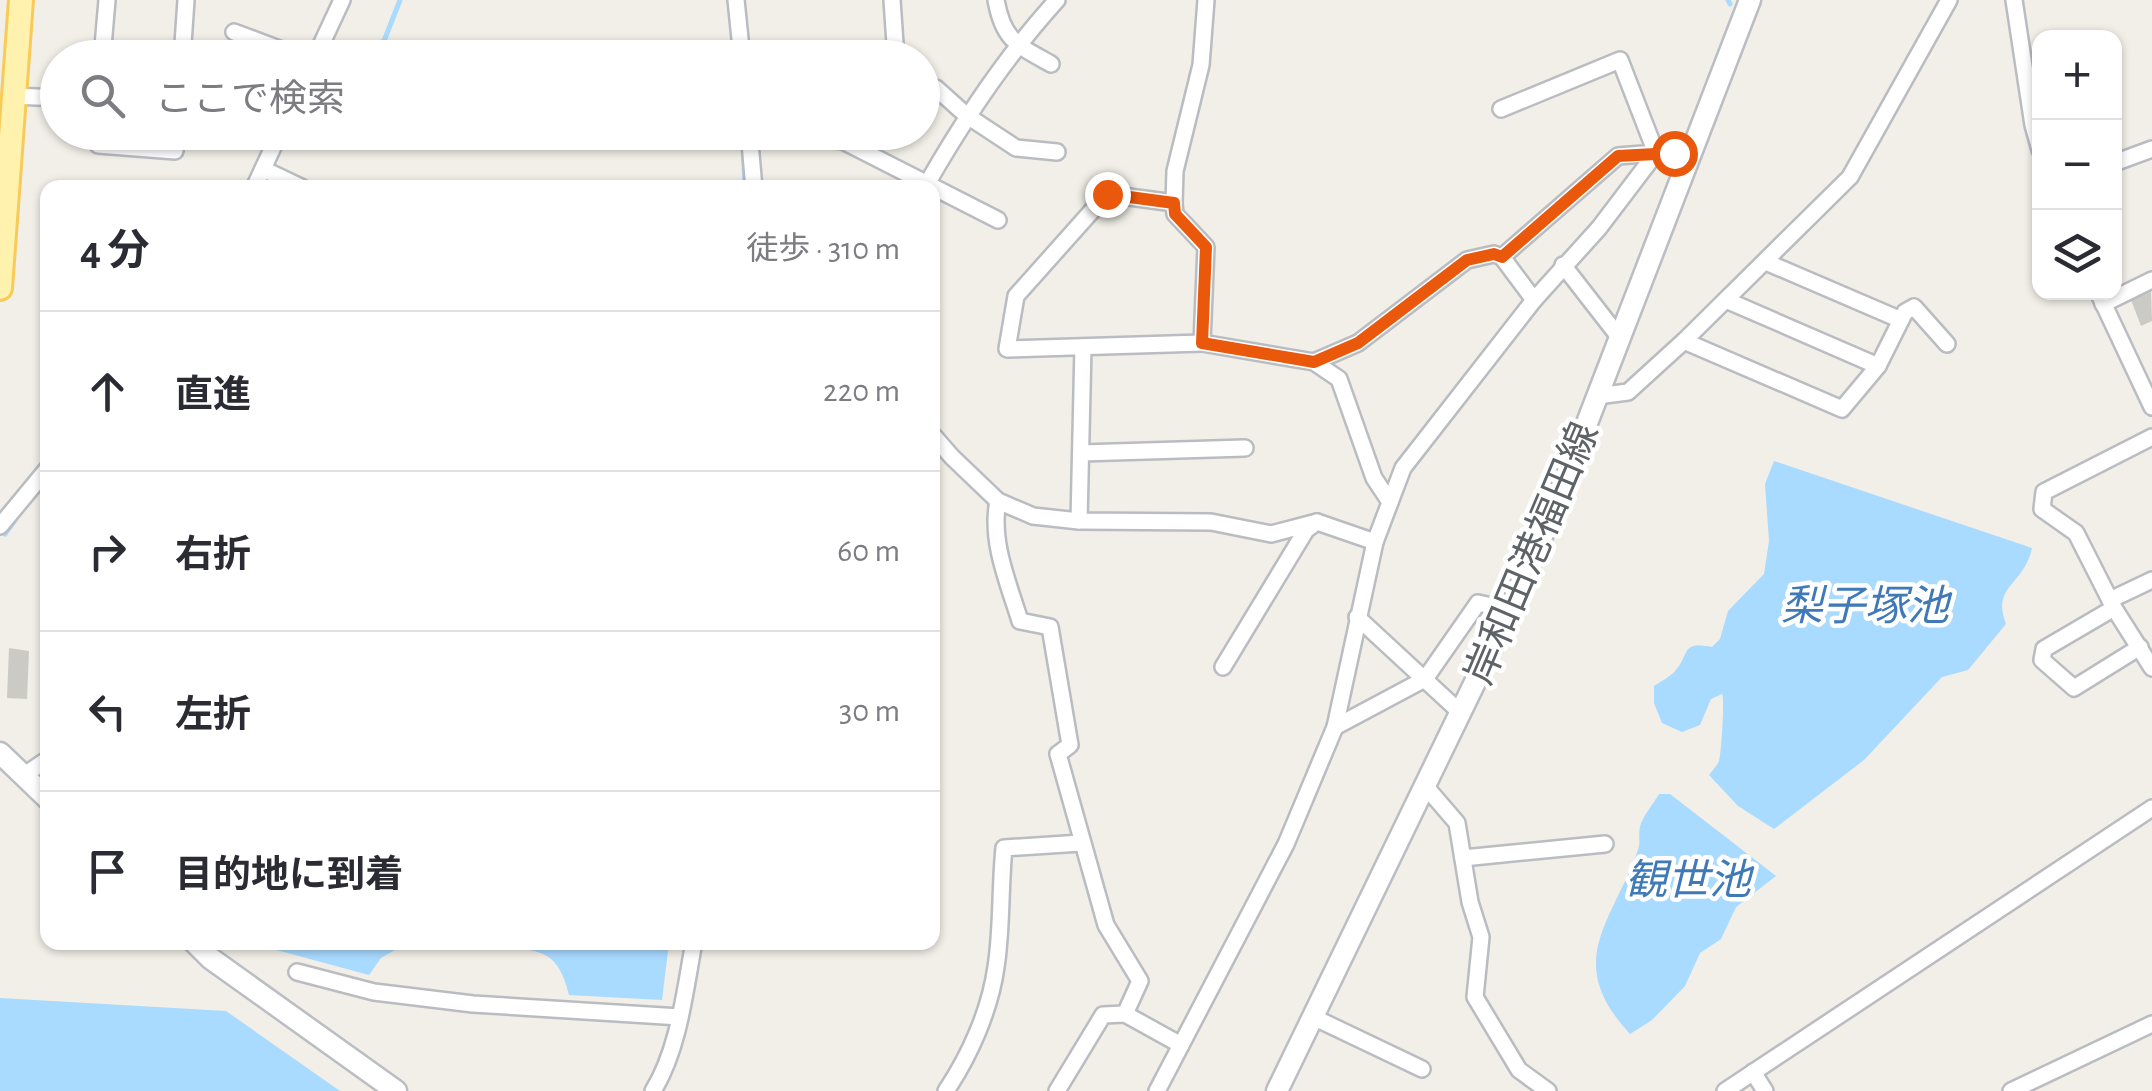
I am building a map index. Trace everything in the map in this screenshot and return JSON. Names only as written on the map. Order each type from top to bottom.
[{"type":"main road","points":[[0,288],[14,96],[14,4]]},
{"type":"street","points":[[103,40],[106,0]]},
{"type":"street","points":[[183,40],[186,0]]},
{"type":"street","points":[[323,40],[342,0]]},
{"type":"street","points":[[736,0],[740,40]]},
{"type":"street","points":[[892,0],[895,40]]},
{"type":"street","points":[[996,0],[1001,25],[1016,45],[1051,64]]},
{"type":"street","points":[[929,180],[966,115],[1016,45],[1057,0]]},
{"type":"street","points":[[1202,343],[1206,247],[1175,214],[1174,203],[1175,171],[1201,64],[1206,0]]},
{"type":"street","points":[[1597,396],[1628,392],[1850,177],[1949,0]]},
{"type":"street","points":[[2014,0],[2035,120]]},
{"type":"street","name":"岸和田港福田線","points":[[1277,1091],[1462,714],[1555,506],[1745,4]]},
{"type":"street","points":[[234,32],[255,40]]},
{"type":"street","points":[[1501,109],[1620,60],[1656,152]]},
{"type":"street","points":[[940,92],[966,115],[1016,148],[1057,152]]},
{"type":"street","points":[[14,96],[40,97]]},
{"type":"street","points":[[2122,161],[2152,149]]},
{"type":"street","points":[[258,180],[272,150]]},
{"type":"street","points":[[751,150],[753,180]]},
{"type":"street","points":[[862,150],[924,180]]},
{"type":"street","points":[[1157,1091],[1286,844],[1335,727],[1375,542],[1403,468],[1534,300],[1599,228],[1656,152]]},
{"type":"street","points":[[1502,257],[1618,156],[1656,152],[1688,155]]},
{"type":"street","points":[[263,169],[286,180]]},
{"type":"street","points":[[940,189],[998,220]]},
{"type":"street","points":[[1174,203],[1107,194],[1016,296],[1007,348],[1202,343],[1314,362],[1339,379],[1374,478],[1390,502]]},
{"type":"street","points":[[1314,362],[1358,343],[1467,260],[1494,254],[1502,257],[1534,300]]},
{"type":"street","points":[[1766,262],[1901,320]]},
{"type":"street","points":[[1563,265],[1619,337]]},
{"type":"street","points":[[2122,290],[2152,280]]},
{"type":"street","points":[[1726,300],[1878,366]]},
{"type":"street","points":[[2101,300],[2152,407]]},
{"type":"street","points":[[1684,341],[1842,409],[1878,366],[1905,312],[1914,307],[1947,344]]},
{"type":"street","points":[[1079,521],[1083,347]]},
{"type":"street","points":[[2152,437],[2044,492],[2042,509],[2076,533],[2112,604],[2152,668]]},
{"type":"street","points":[[940,444],[998,501],[1033,516],[1079,521],[1211,522],[1271,534],[1317,522],[1375,542]]},
{"type":"street","points":[[1081,453],[1245,448]]},
{"type":"street","points":[[0,526],[40,477]]},
{"type":"street","points":[[30,488],[40,492]]},
{"type":"street","points":[[998,501],[994,521],[1020,620],[1050,627],[1070,744],[1058,754],[1081,843],[1106,925],[1140,981],[1126,1014]]},
{"type":"street","points":[[1224,667],[1306,530],[1317,522]]},
{"type":"street","points":[[2140,647],[2074,688],[2042,660],[2044,649],[2152,580]]},
{"type":"street","points":[[1335,727],[1425,680],[1478,603],[1510,610]]},
{"type":"street","points":[[1356,617],[1462,714]]},
{"type":"street","points":[[0,754],[40,792]]},
{"type":"street","points":[[24,776],[40,765]]},
{"type":"street","points":[[1426,786],[1458,823],[1470,902],[1481,937],[1475,997],[1519,1070],[1548,1091]]},
{"type":"street","points":[[1724,1091],[2152,808]]},
{"type":"street","points":[[946,1091],[979,1028],[990,994],[996,966],[1004,848],[1081,843]]},
{"type":"street","points":[[1463,858],[1605,844]]},
{"type":"street","points":[[202,950],[396,1091]]},
{"type":"street","points":[[653,1091],[680,1016],[692,950]]},
{"type":"street","points":[[298,972],[374,992],[473,1004],[680,1016]]},
{"type":"street","points":[[1058,1091],[1103,1015],[1126,1014],[1181,1044]]},
{"type":"street","points":[[1313,1017],[1416,1066],[1418,1045]]},
{"type":"street","points":[[2011,1091],[2152,1024]]},
{"type":"street","points":[[1753,1072],[1764,1091]]},
{"type":"water","name":"梨子塚池","points":[[1774,461],[2032,548],[2003,601],[2006,624],[1968,670],[1942,677],[1864,760],[1774,829],[1738,806],[1709,775],[1720,757],[1722,694],[1711,699],[1700,725],[1682,732],[1662,723],[1654,703],[1654,686],[1675,671],[1690,647],[1712,647],[1720,639],[1728,611],[1764,574],[1769,541],[1765,484]]},
{"type":"water","name":"観世池","points":[[1659,794],[1670,794],[1776,876],[1736,907],[1721,939],[1700,953],[1685,986],[1652,1020],[1630,1034],[1610,1008],[1599,985],[1596,963],[1606,922],[1638,850],[1641,823]]},
{"type":"water","points":[[276,950],[395,950],[381,958],[369,975]]},
{"type":"water","points":[[530,950],[668,950],[662,1000],[569,995],[557,966],[543,954]]},
{"type":"water","points":[[0,998],[226,1011],[340,1091],[0,1091]]},
{"type":"building","points":[[2151,292],[2152,321],[2141,326],[2131,300]]},
{"type":"building","points":[[9,648],[29,651],[27,699],[7,698]]},
{"type":"waterway","points":[[384,40],[400,0]]},
{"type":"waterway","points":[[1728,0],[1730,4]]},
{"type":"waterway","points":[[743,150],[745,180]]},
{"type":"waterway","points":[[5,534],[15,520]]},
{"type":"route","points":[[1107,194],[1174,203],[1175,214],[1206,247],[1202,343],[1314,362],[1358,343],[1467,260],[1494,254],[1502,257],[1618,156],[1674,153]]}]
